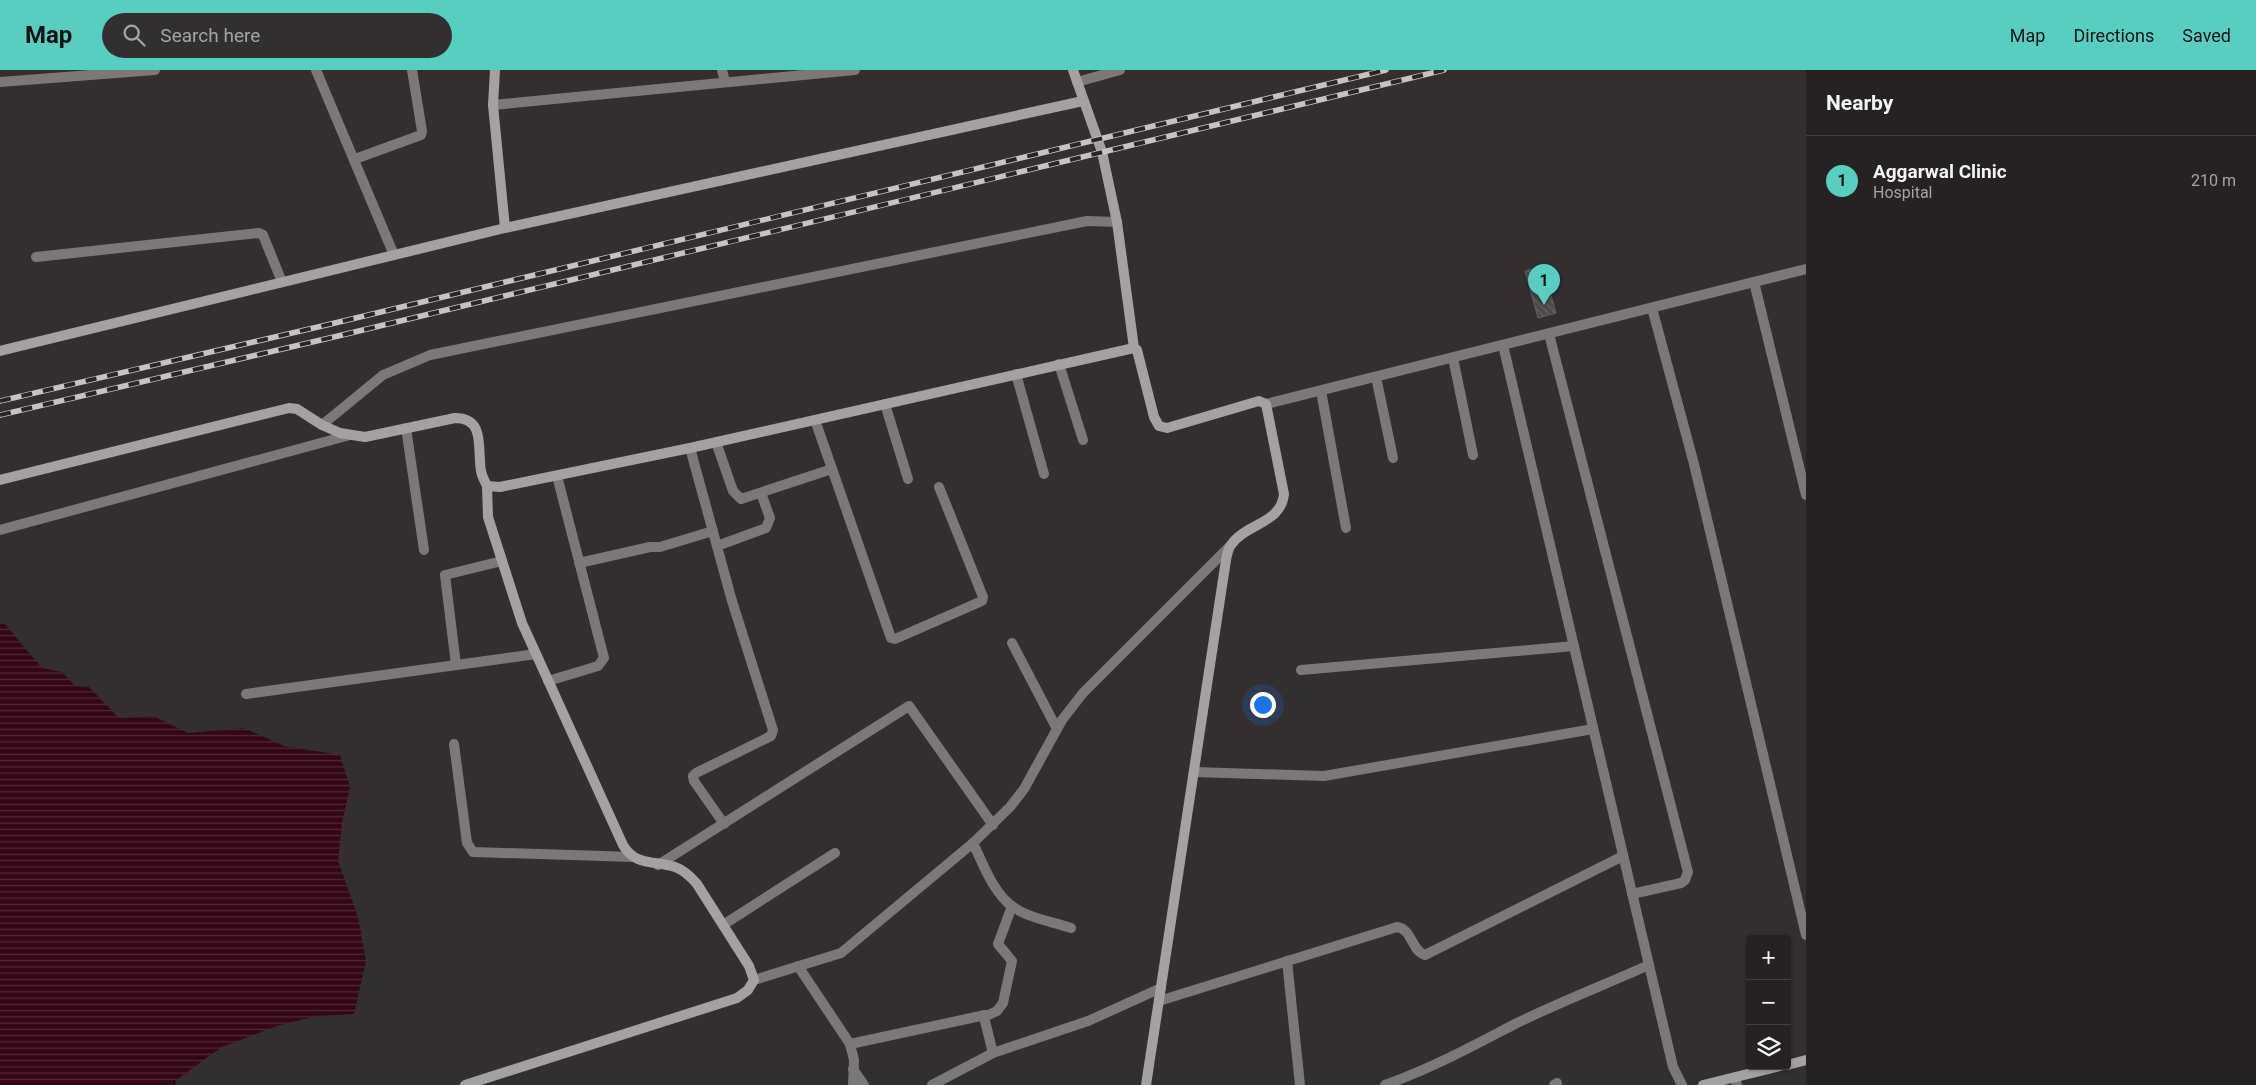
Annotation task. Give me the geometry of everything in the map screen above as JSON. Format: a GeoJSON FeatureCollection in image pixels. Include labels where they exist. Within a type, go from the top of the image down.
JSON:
{"type":"FeatureCollection","features":[{"type":"Feature","properties":{"kind":"main road"},"geometry":{"type":"LineString","coordinates":[[495,70],[493,105],[506,228]]}},
{"type":"Feature","properties":{"kind":"main road"},"geometry":{"type":"LineString","coordinates":[[1072,70],[1102,152],[1117,222],[1134,348],[1137,350],[1154,417],[1159,426],[1167,428],[1258,401],[1266,404],[1284,494],[1283,503],[1276,514],[1240,536],[1230,546],[1226,560],[1146,1085]]}},
{"type":"Feature","properties":{"kind":"main road"},"geometry":{"type":"LineString","coordinates":[[0,351],[506,228],[1083,101]]}},
{"type":"Feature","properties":{"kind":"main road"},"geometry":{"type":"LineString","coordinates":[[487,486],[500,487],[690,448],[1134,348]]}},
{"type":"Feature","properties":{"kind":"main road"},"geometry":{"type":"LineString","coordinates":[[0,480],[289,408],[297,409],[322,425],[350,435],[365,437],[455,418],[466,418],[473,422],[477,430],[481,474],[487,486],[488,517],[522,623],[623,845],[633,858],[658,865],[673,866],[690,876],[749,966],[754,980],[748,990],[737,998],[465,1085]]}},
{"type":"Feature","properties":{"kind":"main road"},"geometry":{"type":"LineString","coordinates":[[1791,1064],[1806,1060]]}},
{"type":"Feature","properties":{"kind":"main road"},"geometry":{"type":"LineString","coordinates":[[1703,1085],[1736,1081],[1768,1070]]}},
{"type":"Feature","properties":{"kind":"street"},"geometry":{"type":"LineString","coordinates":[[0,82],[155,70]]}},
{"type":"Feature","properties":{"kind":"street"},"geometry":{"type":"LineString","coordinates":[[316,70],[394,255]]}},
{"type":"Feature","properties":{"kind":"street"},"geometry":{"type":"LineString","coordinates":[[355,159],[421,135],[422,131],[412,70]]}},
{"type":"Feature","properties":{"kind":"street"},"geometry":{"type":"LineString","coordinates":[[722,70],[725,82]]}},
{"type":"Feature","properties":{"kind":"street"},"geometry":{"type":"LineString","coordinates":[[493,105],[855,70]]}},
{"type":"Feature","properties":{"kind":"street"},"geometry":{"type":"LineString","coordinates":[[1077,82],[1120,70]]}},
{"type":"Feature","properties":{"kind":"street"},"geometry":{"type":"LineString","coordinates":[[322,425],[383,375],[430,355],[1077,223],[1117,222]]}},
{"type":"Feature","properties":{"kind":"street"},"geometry":{"type":"LineString","coordinates":[[36,257],[259,233],[263,235],[282,282]]}},
{"type":"Feature","properties":{"kind":"street"},"geometry":{"type":"LineString","coordinates":[[1266,404],[1806,269]]}},
{"type":"Feature","properties":{"kind":"street"},"geometry":{"type":"LineString","coordinates":[[1754,282],[1806,495]]}},
{"type":"Feature","properties":{"kind":"street"},"geometry":{"type":"LineString","coordinates":[[1652,308],[1694,464],[1806,935]]}},
{"type":"Feature","properties":{"kind":"street"},"geometry":{"type":"LineString","coordinates":[[1549,334],[1688,872],[1685,880],[1681,883],[1632,894]]}},
{"type":"Feature","properties":{"kind":"street"},"geometry":{"type":"LineString","coordinates":[[1503,345],[1673,1067],[1682,1085]]}},
{"type":"Feature","properties":{"kind":"street"},"geometry":{"type":"LineString","coordinates":[[1453,358],[1473,455]]}},
{"type":"Feature","properties":{"kind":"street"},"geometry":{"type":"LineString","coordinates":[[1059,364],[1083,440]]}},
{"type":"Feature","properties":{"kind":"street"},"geometry":{"type":"LineString","coordinates":[[1016,374],[1044,474]]}},
{"type":"Feature","properties":{"kind":"street"},"geometry":{"type":"LineString","coordinates":[[1376,377],[1393,458]]}},
{"type":"Feature","properties":{"kind":"street"},"geometry":{"type":"LineString","coordinates":[[1321,391],[1346,528]]}},
{"type":"Feature","properties":{"kind":"street"},"geometry":{"type":"LineString","coordinates":[[885,404],[908,479]]}},
{"type":"Feature","properties":{"kind":"street"},"geometry":{"type":"LineString","coordinates":[[815,420],[892,638],[896,639],[982,601],[983,597],[938,488]]}},
{"type":"Feature","properties":{"kind":"street"},"geometry":{"type":"LineString","coordinates":[[406,428],[424,550]]}},
{"type":"Feature","properties":{"kind":"street"},"geometry":{"type":"LineString","coordinates":[[0,530],[350,435]]}},
{"type":"Feature","properties":{"kind":"street"},"geometry":{"type":"LineString","coordinates":[[716,442],[733,491],[738,498],[742,499],[832,469]]}},
{"type":"Feature","properties":{"kind":"street"},"geometry":{"type":"LineString","coordinates":[[690,448],[732,601],[773,730],[771,736],[693,776],[694,781],[724,824]]}},
{"type":"Feature","properties":{"kind":"street"},"geometry":{"type":"LineString","coordinates":[[548,681],[598,666],[604,660],[557,476]]}},
{"type":"Feature","properties":{"kind":"street"},"geometry":{"type":"LineString","coordinates":[[717,546],[766,528],[770,518],[761,493]]}},
{"type":"Feature","properties":{"kind":"street"},"geometry":{"type":"LineString","coordinates":[[579,563],[650,547],[660,547],[713,530]]}},
{"type":"Feature","properties":{"kind":"street"},"geometry":{"type":"LineString","coordinates":[[754,980],[831,958],[846,950],[993,825],[1010,808],[1024,788],[1070,708],[1094,681],[1230,546]]}},
{"type":"Feature","properties":{"kind":"street"},"geometry":{"type":"LineString","coordinates":[[456,665],[445,575],[502,561]]}},
{"type":"Feature","properties":{"kind":"street"},"geometry":{"type":"LineString","coordinates":[[1012,644],[1057,729]]}},
{"type":"Feature","properties":{"kind":"street"},"geometry":{"type":"LineString","coordinates":[[1301,670],[1574,646]]}},
{"type":"Feature","properties":{"kind":"street"},"geometry":{"type":"LineString","coordinates":[[246,694],[536,654]]}},
{"type":"Feature","properties":{"kind":"street"},"geometry":{"type":"LineString","coordinates":[[658,865],[909,706],[993,825]]}},
{"type":"Feature","properties":{"kind":"street"},"geometry":{"type":"LineString","coordinates":[[1194,772],[1324,776],[1593,729]]}},
{"type":"Feature","properties":{"kind":"street"},"geometry":{"type":"LineString","coordinates":[[454,744],[467,843],[473,852],[633,858]]}},
{"type":"Feature","properties":{"kind":"street"},"geometry":{"type":"LineString","coordinates":[[973,843],[994,884],[1006,901],[1022,911],[1072,928]]}},
{"type":"Feature","properties":{"kind":"street"},"geometry":{"type":"LineString","coordinates":[[723,925],[835,853]]}},
{"type":"Feature","properties":{"kind":"street"},"geometry":{"type":"LineString","coordinates":[[1159,1001],[1397,927],[1406,930],[1419,952],[1425,955],[1623,856]]}},
{"type":"Feature","properties":{"kind":"street"},"geometry":{"type":"LineString","coordinates":[[850,1044],[992,1014],[1000,1008],[1005,996],[1012,961],[1000,948],[999,939],[1012,906]]}},
{"type":"Feature","properties":{"kind":"street"},"geometry":{"type":"LineString","coordinates":[[1287,961],[1300,1085]]}},
{"type":"Feature","properties":{"kind":"street"},"geometry":{"type":"LineString","coordinates":[[1385,1085],[1421,1072],[1466,1051],[1513,1025],[1649,965]]}},
{"type":"Feature","properties":{"kind":"street"},"geometry":{"type":"LineString","coordinates":[[798,966],[850,1044],[854,1060],[853,1085]]}},
{"type":"Feature","properties":{"kind":"street"},"geometry":{"type":"LineString","coordinates":[[932,1085],[993,1053],[1088,1021],[1161,988]]}},
{"type":"Feature","properties":{"kind":"street"},"geometry":{"type":"LineString","coordinates":[[985,1015],[984,1020],[993,1053]]}},
{"type":"Feature","properties":{"kind":"street"},"geometry":{"type":"LineString","coordinates":[[853,1069],[864,1085]]}},
{"type":"Feature","properties":{"kind":"shaded area"},"geometry":{"type":"Polygon","coordinates":[[[0,623],[4,623],[42,668],[62,672],[75,686],[89,687],[119,718],[153,716],[188,733],[244,728],[284,746],[340,755],[350,787],[342,823],[338,861],[358,917],[366,961],[354,1014],[316,1016],[277,1026],[222,1047],[176,1080],[175,1085],[0,1085],[0,623]]]}},
{"type":"Feature","properties":{"kind":"building"},"geometry":{"type":"Polygon","coordinates":[[[1543,266],[1556,313],[1538,318],[1525,271],[1543,266]]]}},
{"type":"Feature","properties":{"kind":"railway"},"geometry":{"type":"LineString","coordinates":[[0,401],[335,323],[1386,70]]}},
{"type":"Feature","properties":{"kind":"railway"},"geometry":{"type":"LineString","coordinates":[[0,415],[338,336],[1444,70]]}},
{"type":"Feature","properties":{"kind":"place","name":"Aggarwal Clinic"},"geometry":{"type":"Point","coordinates":[1544,305]}}]}
